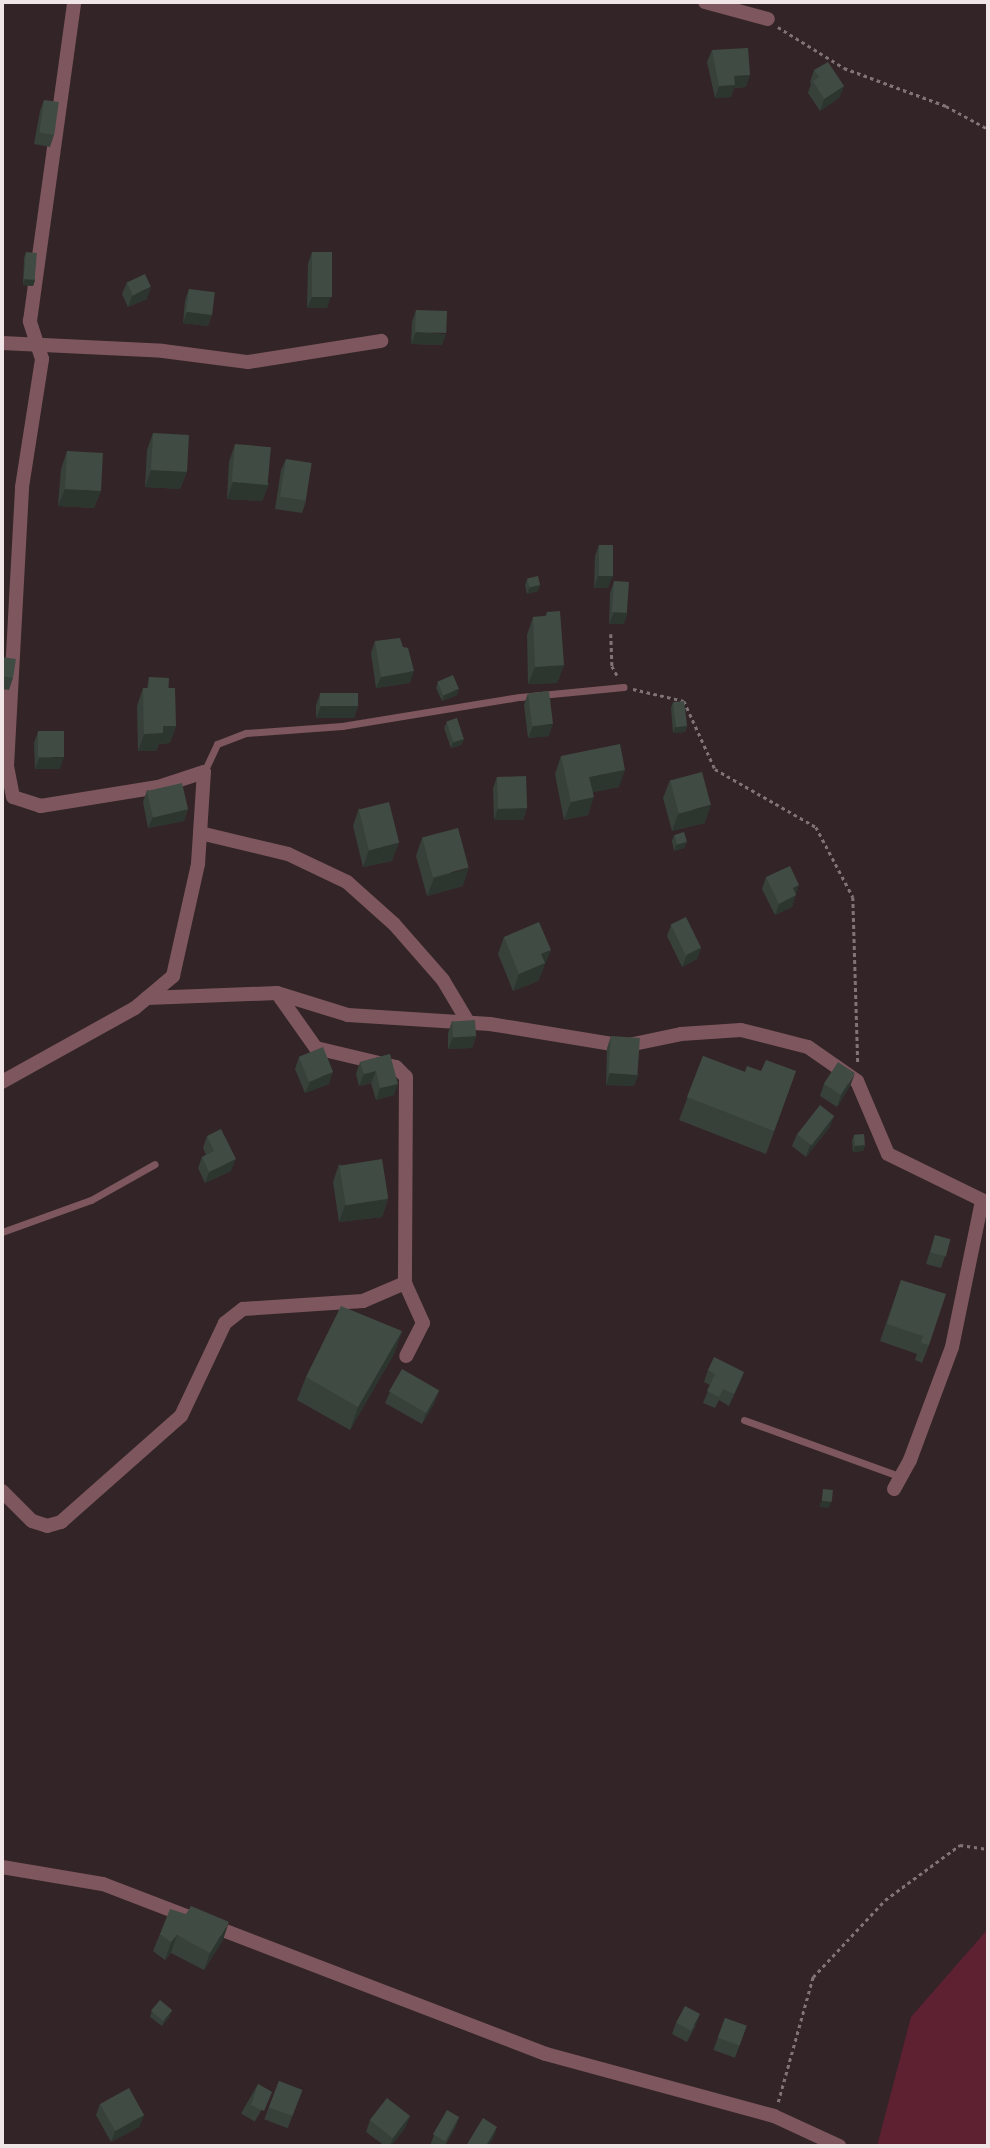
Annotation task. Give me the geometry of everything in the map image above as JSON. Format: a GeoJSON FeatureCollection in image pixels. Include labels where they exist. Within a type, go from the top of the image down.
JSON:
{"type":"FeatureCollection","features":[{"type":"Feature","properties":{"kind":"street"},"geometry":{"type":"LineString","coordinates":[[2,1082],[147,998],[173,975],[198,864],[204,772],[158,788],[41,806],[13,797],[7,766],[22,487],[42,359],[30,321],[74,2]]}},
{"type":"Feature","properties":{"kind":"street"},"geometry":{"type":"LineString","coordinates":[[705,2],[768,19]]}},
{"type":"Feature","properties":{"kind":"street"},"geometry":{"type":"LineString","coordinates":[[2,343],[38,347],[163,351],[248,362],[381,341]]}},
{"type":"Feature","properties":{"kind":"street"},"geometry":{"type":"LineString","coordinates":[[200,833],[288,855],[346,882],[394,925],[443,981],[468,1022]]}},
{"type":"Feature","properties":{"kind":"street"},"geometry":{"type":"LineString","coordinates":[[147,998],[277,993],[348,1015],[468,1022],[583,1036],[624,1046],[681,1034],[741,1030],[807,1048],[857,1081],[888,1154],[985,1202],[952,1347],[910,1460],[897,1483]]}},
{"type":"Feature","properties":{"kind":"street"},"geometry":{"type":"LineString","coordinates":[[277,993],[316,1048],[396,1067],[406,1077],[405,1283],[423,1323],[406,1356]]}},
{"type":"Feature","properties":{"kind":"street"},"geometry":{"type":"LineString","coordinates":[[2,1491],[32,1521],[47,1526],[61,1522],[181,1416],[225,1323],[243,1309],[363,1301],[405,1283]]}},
{"type":"Feature","properties":{"kind":"street"},"geometry":{"type":"LineString","coordinates":[[2,1867],[103,1884],[546,2054],[774,2116],[839,2146]]}},
{"type":"Feature","properties":{"kind":"lane"},"geometry":{"type":"LineString","coordinates":[[204,772],[217,744],[246,733],[342,726],[520,696],[624,687]]}},
{"type":"Feature","properties":{"kind":"lane"},"geometry":{"type":"LineString","coordinates":[[2,1231],[91,1200],[155,1164]]}},
{"type":"Feature","properties":{"kind":"lane"},"geometry":{"type":"LineString","coordinates":[[744,1420],[897,1483]]}},
{"type":"Feature","properties":{"kind":"path"},"geometry":{"type":"LineString","coordinates":[[768,19],[844,68],[946,106],[988,129]]}},
{"type":"Feature","properties":{"kind":"path"},"geometry":{"type":"LineString","coordinates":[[611,634],[612,666],[624,687],[684,701],[715,769],[816,827],[853,897],[859,1010],[857,1081]]}},
{"type":"Feature","properties":{"kind":"path"},"geometry":{"type":"LineString","coordinates":[[774,2116],[813,1976],[886,1900],[960,1845],[988,1849]]}},
{"type":"Feature","properties":{"kind":"shaded area"},"geometry":{"type":"Polygon","coordinates":[[[988,1929],[988,2146],[877,2146],[911,2017],[988,1929]]]}},
{"type":"Feature","properties":{"kind":"building"},"geometry":{"type":"Polygon","coordinates":[[[748,48],[750,75],[734,76],[735,85],[719,86],[712,50],[748,48]]]}},
{"type":"Feature","properties":{"kind":"building"},"geometry":{"type":"Polygon","coordinates":[[[828,62],[844,86],[824,99],[813,81],[819,77],[814,70],[828,62]]]}},
{"type":"Feature","properties":{"kind":"building"},"geometry":{"type":"Polygon","coordinates":[[[44,100],[59,102],[54,135],[39,133],[44,100]]]}},
{"type":"Feature","properties":{"kind":"building"},"geometry":{"type":"Polygon","coordinates":[[[26,252],[37,253],[35,280],[24,279],[26,252]]]}},
{"type":"Feature","properties":{"kind":"building"},"geometry":{"type":"Polygon","coordinates":[[[312,252],[332,252],[332,297],[312,297],[312,252]]]}},
{"type":"Feature","properties":{"kind":"building"},"geometry":{"type":"Polygon","coordinates":[[[145,274],[151,287],[133,295],[127,282],[145,274]]]}},
{"type":"Feature","properties":{"kind":"building"},"geometry":{"type":"Polygon","coordinates":[[[189,289],[215,292],[212,315],[186,312],[189,289]]]}},
{"type":"Feature","properties":{"kind":"building"},"geometry":{"type":"Polygon","coordinates":[[[416,310],[447,311],[446,333],[415,332],[416,310]]]}},
{"type":"Feature","properties":{"kind":"building"},"geometry":{"type":"Polygon","coordinates":[[[153,433],[189,435],[187,472],[151,470],[153,433]]]}},
{"type":"Feature","properties":{"kind":"building"},"geometry":{"type":"Polygon","coordinates":[[[235,444],[271,447],[268,485],[232,482],[235,444]]]}},
{"type":"Feature","properties":{"kind":"building"},"geometry":{"type":"Polygon","coordinates":[[[67,451],[103,453],[101,491],[65,489],[67,451]]]}},
{"type":"Feature","properties":{"kind":"building"},"geometry":{"type":"Polygon","coordinates":[[[286,459],[312,463],[306,501],[280,497],[286,459]]]}},
{"type":"Feature","properties":{"kind":"building"},"geometry":{"type":"Polygon","coordinates":[[[599,545],[613,545],[613,576],[599,576],[599,545]]]}},
{"type":"Feature","properties":{"kind":"building"},"geometry":{"type":"Polygon","coordinates":[[[538,576],[540,585],[529,587],[527,578],[538,576]]]}},
{"type":"Feature","properties":{"kind":"building"},"geometry":{"type":"Polygon","coordinates":[[[614,581],[629,582],[627,613],[612,612],[614,581]]]}},
{"type":"Feature","properties":{"kind":"building"},"geometry":{"type":"Polygon","coordinates":[[[560,611],[564,665],[535,667],[533,617],[560,611]]]}},
{"type":"Feature","properties":{"kind":"building"},"geometry":{"type":"Polygon","coordinates":[[[400,638],[403,647],[408,648],[414,671],[381,677],[375,641],[400,638]]]}},
{"type":"Feature","properties":{"kind":"building"},"geometry":{"type":"Polygon","coordinates":[[[2,657],[16,659],[13,678],[2,676],[2,657]]]}},
{"type":"Feature","properties":{"kind":"building"},"geometry":{"type":"Polygon","coordinates":[[[453,675],[459,689],[443,695],[437,682],[453,675]]]}},
{"type":"Feature","properties":{"kind":"building"},"geometry":{"type":"Polygon","coordinates":[[[149,677],[169,678],[168,689],[148,688],[149,677]]]}},
{"type":"Feature","properties":{"kind":"building"},"geometry":{"type":"Polygon","coordinates":[[[143,688],[175,688],[176,726],[163,726],[163,733],[144,734],[143,688]]]}},
{"type":"Feature","properties":{"kind":"building"},"geometry":{"type":"Polygon","coordinates":[[[549,691],[553,724],[532,726],[528,694],[549,691]]]}},
{"type":"Feature","properties":{"kind":"building"},"geometry":{"type":"Polygon","coordinates":[[[320,693],[358,693],[358,706],[320,706],[320,693]]]}},
{"type":"Feature","properties":{"kind":"building"},"geometry":{"type":"Polygon","coordinates":[[[684,701],[687,726],[676,727],[673,702],[684,701]]]}},
{"type":"Feature","properties":{"kind":"building"},"geometry":{"type":"Polygon","coordinates":[[[457,718],[464,739],[453,742],[447,721],[457,718]]]}},
{"type":"Feature","properties":{"kind":"building"},"geometry":{"type":"Polygon","coordinates":[[[38,731],[64,731],[64,757],[38,757],[38,731]]]}},
{"type":"Feature","properties":{"kind":"building"},"geometry":{"type":"Polygon","coordinates":[[[620,744],[625,770],[589,777],[594,797],[571,802],[561,756],[620,744]]]}},
{"type":"Feature","properties":{"kind":"building"},"geometry":{"type":"Polygon","coordinates":[[[702,772],[711,805],[679,813],[670,781],[702,772]]]}},
{"type":"Feature","properties":{"kind":"building"},"geometry":{"type":"Polygon","coordinates":[[[526,776],[527,808],[498,809],[497,777],[526,776]]]}},
{"type":"Feature","properties":{"kind":"building"},"geometry":{"type":"Polygon","coordinates":[[[182,783],[188,809],[153,817],[147,791],[182,783]]]}},
{"type":"Feature","properties":{"kind":"building"},"geometry":{"type":"Polygon","coordinates":[[[389,802],[399,843],[369,850],[359,809],[389,802]]]}},
{"type":"Feature","properties":{"kind":"building"},"geometry":{"type":"Polygon","coordinates":[[[458,828],[469,868],[433,877],[422,838],[458,828]]]}},
{"type":"Feature","properties":{"kind":"building"},"geometry":{"type":"Polygon","coordinates":[[[684,832],[687,842],[677,844],[674,835],[684,832]]]}},
{"type":"Feature","properties":{"kind":"building"},"geometry":{"type":"Polygon","coordinates":[[[790,866],[799,885],[793,888],[796,895],[779,904],[766,877],[790,866]]]}},
{"type":"Feature","properties":{"kind":"building"},"geometry":{"type":"Polygon","coordinates":[[[686,917],[701,948],[686,955],[671,924],[686,917]]]}},
{"type":"Feature","properties":{"kind":"building"},"geometry":{"type":"Polygon","coordinates":[[[539,922],[551,950],[541,954],[545,963],[519,974],[504,937],[539,922]]]}},
{"type":"Feature","properties":{"kind":"building"},"geometry":{"type":"Polygon","coordinates":[[[475,1020],[476,1036],[453,1038],[452,1022],[475,1020]]]}},
{"type":"Feature","properties":{"kind":"building"},"geometry":{"type":"Polygon","coordinates":[[[611,1036],[640,1038],[637,1075],[608,1073],[611,1036]]]}},
{"type":"Feature","properties":{"kind":"building"},"geometry":{"type":"Polygon","coordinates":[[[323,1047],[333,1072],[309,1082],[299,1057],[323,1047]]]}},
{"type":"Feature","properties":{"kind":"building"},"geometry":{"type":"Polygon","coordinates":[[[390,1054],[398,1084],[380,1088],[376,1071],[364,1074],[360,1062],[390,1054]]]}},
{"type":"Feature","properties":{"kind":"building"},"geometry":{"type":"Polygon","coordinates":[[[703,1056],[745,1072],[747,1066],[761,1071],[766,1060],[796,1071],[774,1131],[687,1097],[703,1056]]]}},
{"type":"Feature","properties":{"kind":"building"},"geometry":{"type":"Polygon","coordinates":[[[838,1062],[855,1073],[841,1095],[824,1084],[838,1062]]]}},
{"type":"Feature","properties":{"kind":"building"},"geometry":{"type":"Polygon","coordinates":[[[820,1105],[834,1116],[811,1145],[797,1134],[820,1105]]]}},
{"type":"Feature","properties":{"kind":"building"},"geometry":{"type":"Polygon","coordinates":[[[221,1129],[236,1159],[209,1172],[202,1157],[214,1151],[207,1136],[221,1129]]]}},
{"type":"Feature","properties":{"kind":"building"},"geometry":{"type":"Polygon","coordinates":[[[864,1134],[865,1145],[855,1146],[854,1135],[864,1134]]]}},
{"type":"Feature","properties":{"kind":"building"},"geometry":{"type":"Polygon","coordinates":[[[382,1159],[388,1199],[346,1205],[340,1166],[382,1159]]]}},
{"type":"Feature","properties":{"kind":"building"},"geometry":{"type":"Polygon","coordinates":[[[935,1235],[950,1239],[946,1257],[930,1252],[935,1235]]]}},
{"type":"Feature","properties":{"kind":"building"},"geometry":{"type":"Polygon","coordinates":[[[901,1280],[946,1294],[929,1345],[921,1343],[923,1336],[887,1324],[901,1280]]]}},
{"type":"Feature","properties":{"kind":"building"},"geometry":{"type":"Polygon","coordinates":[[[341,1306],[402,1331],[358,1407],[306,1377],[341,1306]]]}},
{"type":"Feature","properties":{"kind":"building"},"geometry":{"type":"Polygon","coordinates":[[[714,1357],[744,1372],[734,1394],[723,1389],[719,1397],[707,1391],[715,1374],[708,1370],[714,1357]]]}},
{"type":"Feature","properties":{"kind":"building"},"geometry":{"type":"Polygon","coordinates":[[[402,1369],[439,1390],[426,1413],[389,1392],[402,1369]]]}},
{"type":"Feature","properties":{"kind":"building"},"geometry":{"type":"Polygon","coordinates":[[[823,1489],[833,1490],[832,1502],[822,1501],[823,1489]]]}},
{"type":"Feature","properties":{"kind":"building"},"geometry":{"type":"Polygon","coordinates":[[[191,1906],[229,1922],[210,1953],[177,1935],[171,1942],[160,1934],[170,1909],[186,1914],[191,1906]]]}},
{"type":"Feature","properties":{"kind":"building"},"geometry":{"type":"Polygon","coordinates":[[[160,2000],[172,2010],[163,2021],[151,2011],[160,2000]]]}},
{"type":"Feature","properties":{"kind":"building"},"geometry":{"type":"Polygon","coordinates":[[[685,2006],[700,2014],[691,2031],[676,2023],[685,2006]]]}},
{"type":"Feature","properties":{"kind":"building"},"geometry":{"type":"Polygon","coordinates":[[[725,2018],[747,2026],[739,2046],[718,2038],[725,2018]]]}},
{"type":"Feature","properties":{"kind":"building"},"geometry":{"type":"Polygon","coordinates":[[[279,2081],[302,2090],[292,2116],[269,2107],[279,2081]]]}},
{"type":"Feature","properties":{"kind":"building"},"geometry":{"type":"Polygon","coordinates":[[[258,2084],[272,2092],[264,2111],[251,2105],[258,2084]]]}},
{"type":"Feature","properties":{"kind":"building"},"geometry":{"type":"Polygon","coordinates":[[[129,2088],[144,2115],[115,2131],[100,2104],[129,2088]]]}},
{"type":"Feature","properties":{"kind":"building"},"geometry":{"type":"Polygon","coordinates":[[[387,2098],[410,2116],[393,2138],[370,2120],[387,2098]]]}},
{"type":"Feature","properties":{"kind":"building"},"geometry":{"type":"Polygon","coordinates":[[[447,2110],[459,2117],[445,2141],[433,2134],[447,2110]]]}},
{"type":"Feature","properties":{"kind":"building"},"geometry":{"type":"Polygon","coordinates":[[[483,2118],[497,2127],[486,2146],[466,2146],[483,2118]]]}}]}
